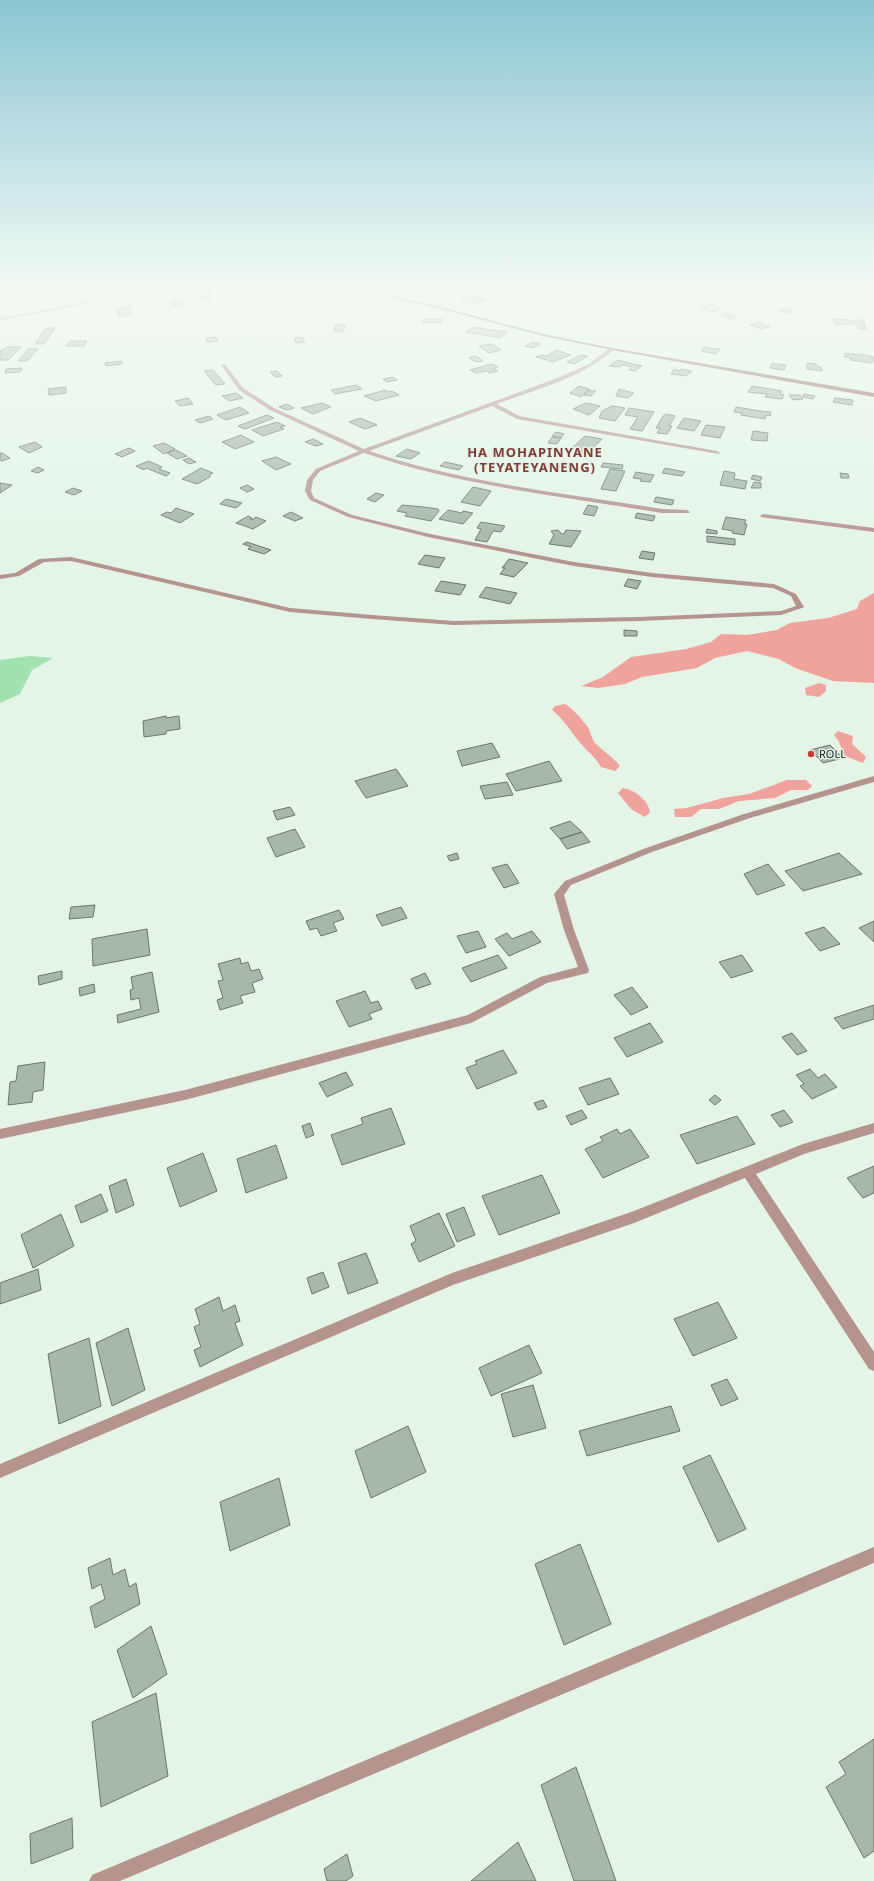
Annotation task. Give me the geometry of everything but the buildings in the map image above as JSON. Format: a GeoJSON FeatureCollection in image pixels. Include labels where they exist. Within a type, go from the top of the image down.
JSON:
{"type":"FeatureCollection","features":[{"type":"Feature","properties":{"kind":"main road"},"geometry":{"type":"LineString","coordinates":[[765,376],[874,395]]}},
{"type":"Feature","properties":{"kind":"street"},"geometry":{"type":"LineString","coordinates":[[231,376],[241,389],[272,409],[364,451],[399,463],[444,475],[662,511],[687,512]]}},
{"type":"Feature","properties":{"kind":"street"},"geometry":{"type":"LineString","coordinates":[[0,576],[9,577],[20,575],[38,562],[49,559],[71,559],[290,610],[454,623],[584,619],[647,619],[781,613],[800,607],[794,595],[774,586],[659,575],[574,564],[430,536],[350,516],[312,499],[308,491],[310,480],[318,470],[364,451],[567,376]]}},
{"type":"Feature","properties":{"kind":"street"},"geometry":{"type":"LineString","coordinates":[[492,404],[517,416],[717,453]]}},
{"type":"Feature","properties":{"kind":"street"},"geometry":{"type":"LineString","coordinates":[[763,516],[874,530]]}},
{"type":"Feature","properties":{"kind":"street"},"geometry":{"type":"LineString","coordinates":[[0,1134],[185,1095],[471,1019],[544,980],[584,970],[569,930],[559,894],[568,883],[649,850],[747,816],[874,778]]}},
{"type":"Feature","properties":{"kind":"street"},"geometry":{"type":"LineString","coordinates":[[0,1471],[452,1279],[634,1217],[803,1148],[874,1128]]}},
{"type":"Feature","properties":{"kind":"street"},"geometry":{"type":"LineString","coordinates":[[748,1171],[874,1364]]}},
{"type":"Feature","properties":{"kind":"street"},"geometry":{"type":"LineString","coordinates":[[98,1881],[874,1554]]}},
{"type":"Feature","properties":{"kind":"shaded area"},"geometry":{"type":"Polygon","coordinates":[[[874,593],[874,683],[833,681],[795,668],[779,659],[747,651],[715,658],[697,668],[642,677],[625,684],[598,688],[581,686],[603,677],[631,657],[686,649],[711,642],[721,634],[747,635],[777,630],[790,623],[828,618],[857,609],[860,601],[874,593]]]}},
{"type":"Feature","properties":{"kind":"shaded area"},"geometry":{"type":"Polygon","coordinates":[[[30,656],[53,658],[32,670],[20,694],[0,703],[0,660],[30,656]]]}},
{"type":"Feature","properties":{"kind":"shaded area"},"geometry":{"type":"Polygon","coordinates":[[[819,683],[826,685],[826,691],[819,697],[806,695],[805,688],[819,683]]]}},
{"type":"Feature","properties":{"kind":"shaded area"},"geometry":{"type":"Polygon","coordinates":[[[565,704],[585,723],[595,743],[620,766],[615,771],[601,767],[596,759],[580,743],[563,721],[552,710],[555,706],[565,704]]]}},
{"type":"Feature","properties":{"kind":"shaded area"},"geometry":{"type":"Polygon","coordinates":[[[838,731],[853,736],[852,744],[866,757],[863,763],[845,756],[838,740],[834,735],[838,731]]]}},
{"type":"Feature","properties":{"kind":"shaded area"},"geometry":{"type":"Polygon","coordinates":[[[787,780],[806,780],[812,786],[808,790],[791,790],[775,798],[739,801],[719,809],[701,809],[691,817],[675,817],[674,809],[687,808],[723,798],[749,794],[787,780]]]}},
{"type":"Feature","properties":{"kind":"shaded area"},"geometry":{"type":"Polygon","coordinates":[[[623,788],[636,793],[647,803],[650,812],[645,817],[631,809],[618,793],[623,788]]]}},
{"type":"Feature","properties":{"kind":"place","name":"ROLL"},"geometry":{"type":"Point","coordinates":[811,754]}},
{"type":"Feature","properties":{"kind":"district","name":"HA MOHAPINYANE (TEYATEYANENG)"},"geometry":{"type":"Point","coordinates":[535,460]}}]}
